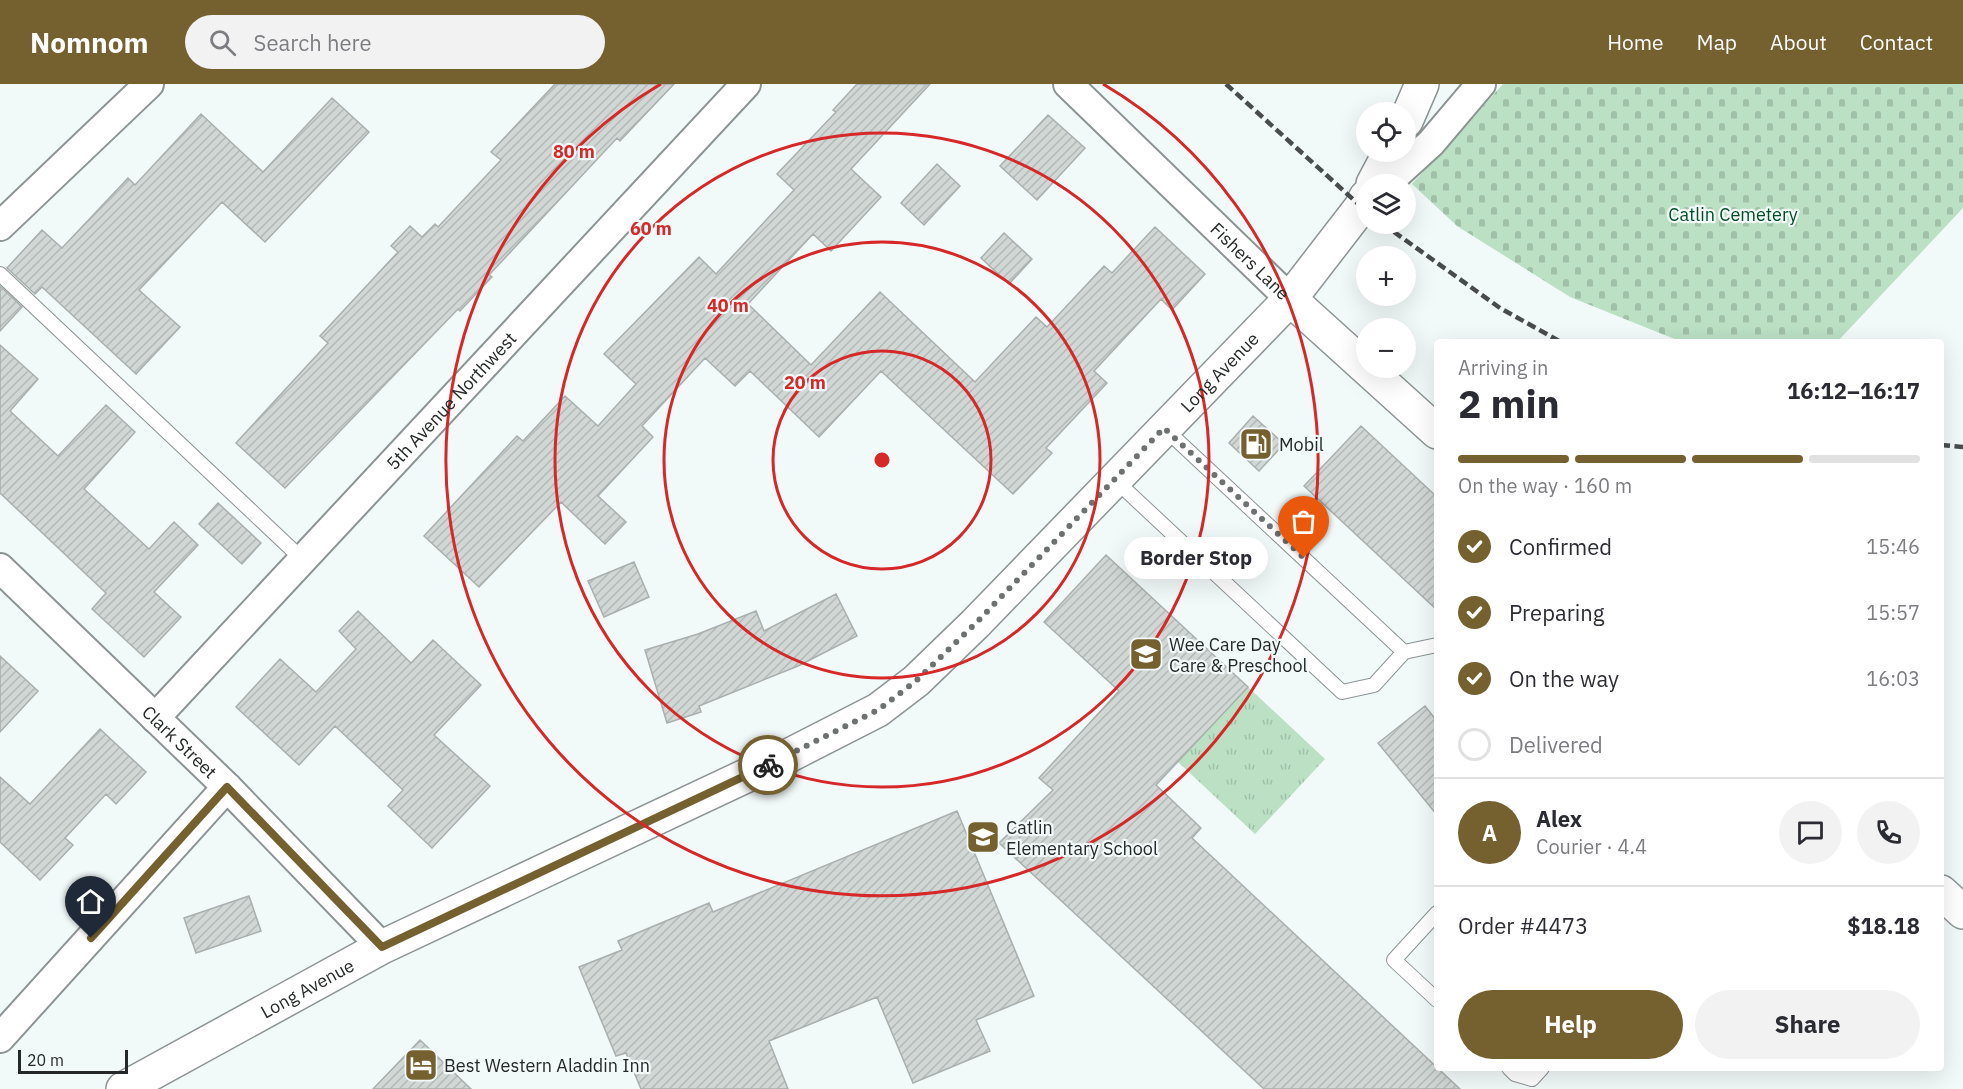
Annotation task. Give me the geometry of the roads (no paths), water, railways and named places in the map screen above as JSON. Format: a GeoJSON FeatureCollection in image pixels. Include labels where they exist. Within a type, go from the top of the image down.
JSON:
{"type":"FeatureCollection","features":[{"type":"Feature","properties":{"kind":"street"},"geometry":{"type":"LineString","coordinates":[[0,226],[149,84]]}},
{"type":"Feature","properties":{"kind":"street","name":"5th Avenue Northwest"},"geometry":{"type":"LineString","coordinates":[[155,718],[746,84]]}},
{"type":"Feature","properties":{"kind":"street","name":"Fishers Lane"},"geometry":{"type":"LineString","coordinates":[[1068,84],[1290,298],[1434,429]]}},
{"type":"Feature","properties":{"kind":"street"},"geometry":{"type":"LineString","coordinates":[[1414,102],[1422,84]]}},
{"type":"Feature","properties":{"kind":"street"},"geometry":{"type":"LineString","coordinates":[[1397,174],[1431,143],[1481,84]]}},
{"type":"Feature","properties":{"kind":"street","name":"Long Avenue"},"geometry":{"type":"LineString","coordinates":[[123,1089],[382,947],[788,756],[878,710],[933,665],[1290,298],[1356,212]]}},
{"type":"Feature","properties":{"kind":"street","name":"Clark Street"},"geometry":{"type":"LineString","coordinates":[[0,568],[227,787],[382,947]]}},
{"type":"Feature","properties":{"kind":"street"},"geometry":{"type":"LineString","coordinates":[[0,1038],[227,787]]}},
{"type":"Feature","properties":{"kind":"street"},"geometry":{"type":"LineString","coordinates":[[1944,895],[1963,912]]}},
{"type":"Feature","properties":{"kind":"lane"},"geometry":{"type":"LineString","coordinates":[[0,274],[302,559]]}},
{"type":"Feature","properties":{"kind":"lane"},"geometry":{"type":"LineString","coordinates":[[1164,428],[1404,652]]}},
{"type":"Feature","properties":{"kind":"lane"},"geometry":{"type":"LineString","coordinates":[[1114,479],[1342,692],[1374,685],[1404,652],[1434,646]]}},
{"type":"Feature","properties":{"kind":"lane"},"geometry":{"type":"LineString","coordinates":[[1434,917],[1394,960],[1434,997]]}},
{"type":"Feature","properties":{"kind":"lane"},"geometry":{"type":"LineString","coordinates":[[1512,1071],[1532,1079],[1539,1071]]}},
{"type":"Feature","properties":{"kind":"railway"},"geometry":{"type":"LineString","coordinates":[[1226,84],[1356,202]]}},
{"type":"Feature","properties":{"kind":"railway"},"geometry":{"type":"LineString","coordinates":[[1397,234],[1500,308],[1556,339]]}},
{"type":"Feature","properties":{"kind":"railway"},"geometry":{"type":"LineString","coordinates":[[1944,445],[1963,447]]}},
{"type":"Feature","properties":{"kind":"place","name":"Mobil"},"geometry":{"type":"Point","coordinates":[1256,444]}},
{"type":"Feature","properties":{"kind":"place","name":"Border Stop"},"geometry":{"type":"Point","coordinates":[1304,558]}},
{"type":"Feature","properties":{"kind":"place","name":"Wee Care Day Care & Preschool"},"geometry":{"type":"Point","coordinates":[1146,654]}},
{"type":"Feature","properties":{"kind":"place","name":"Catlin Elementary School"},"geometry":{"type":"Point","coordinates":[983,837]}},
{"type":"Feature","properties":{"kind":"place","name":"Best Western Aladdin Inn"},"geometry":{"type":"Point","coordinates":[421,1065]}},
{"type":"Feature","properties":{"kind":"park label","name":"Catlin Cemetery"},"geometry":{"type":"Point","coordinates":[1733,214]}}]}
